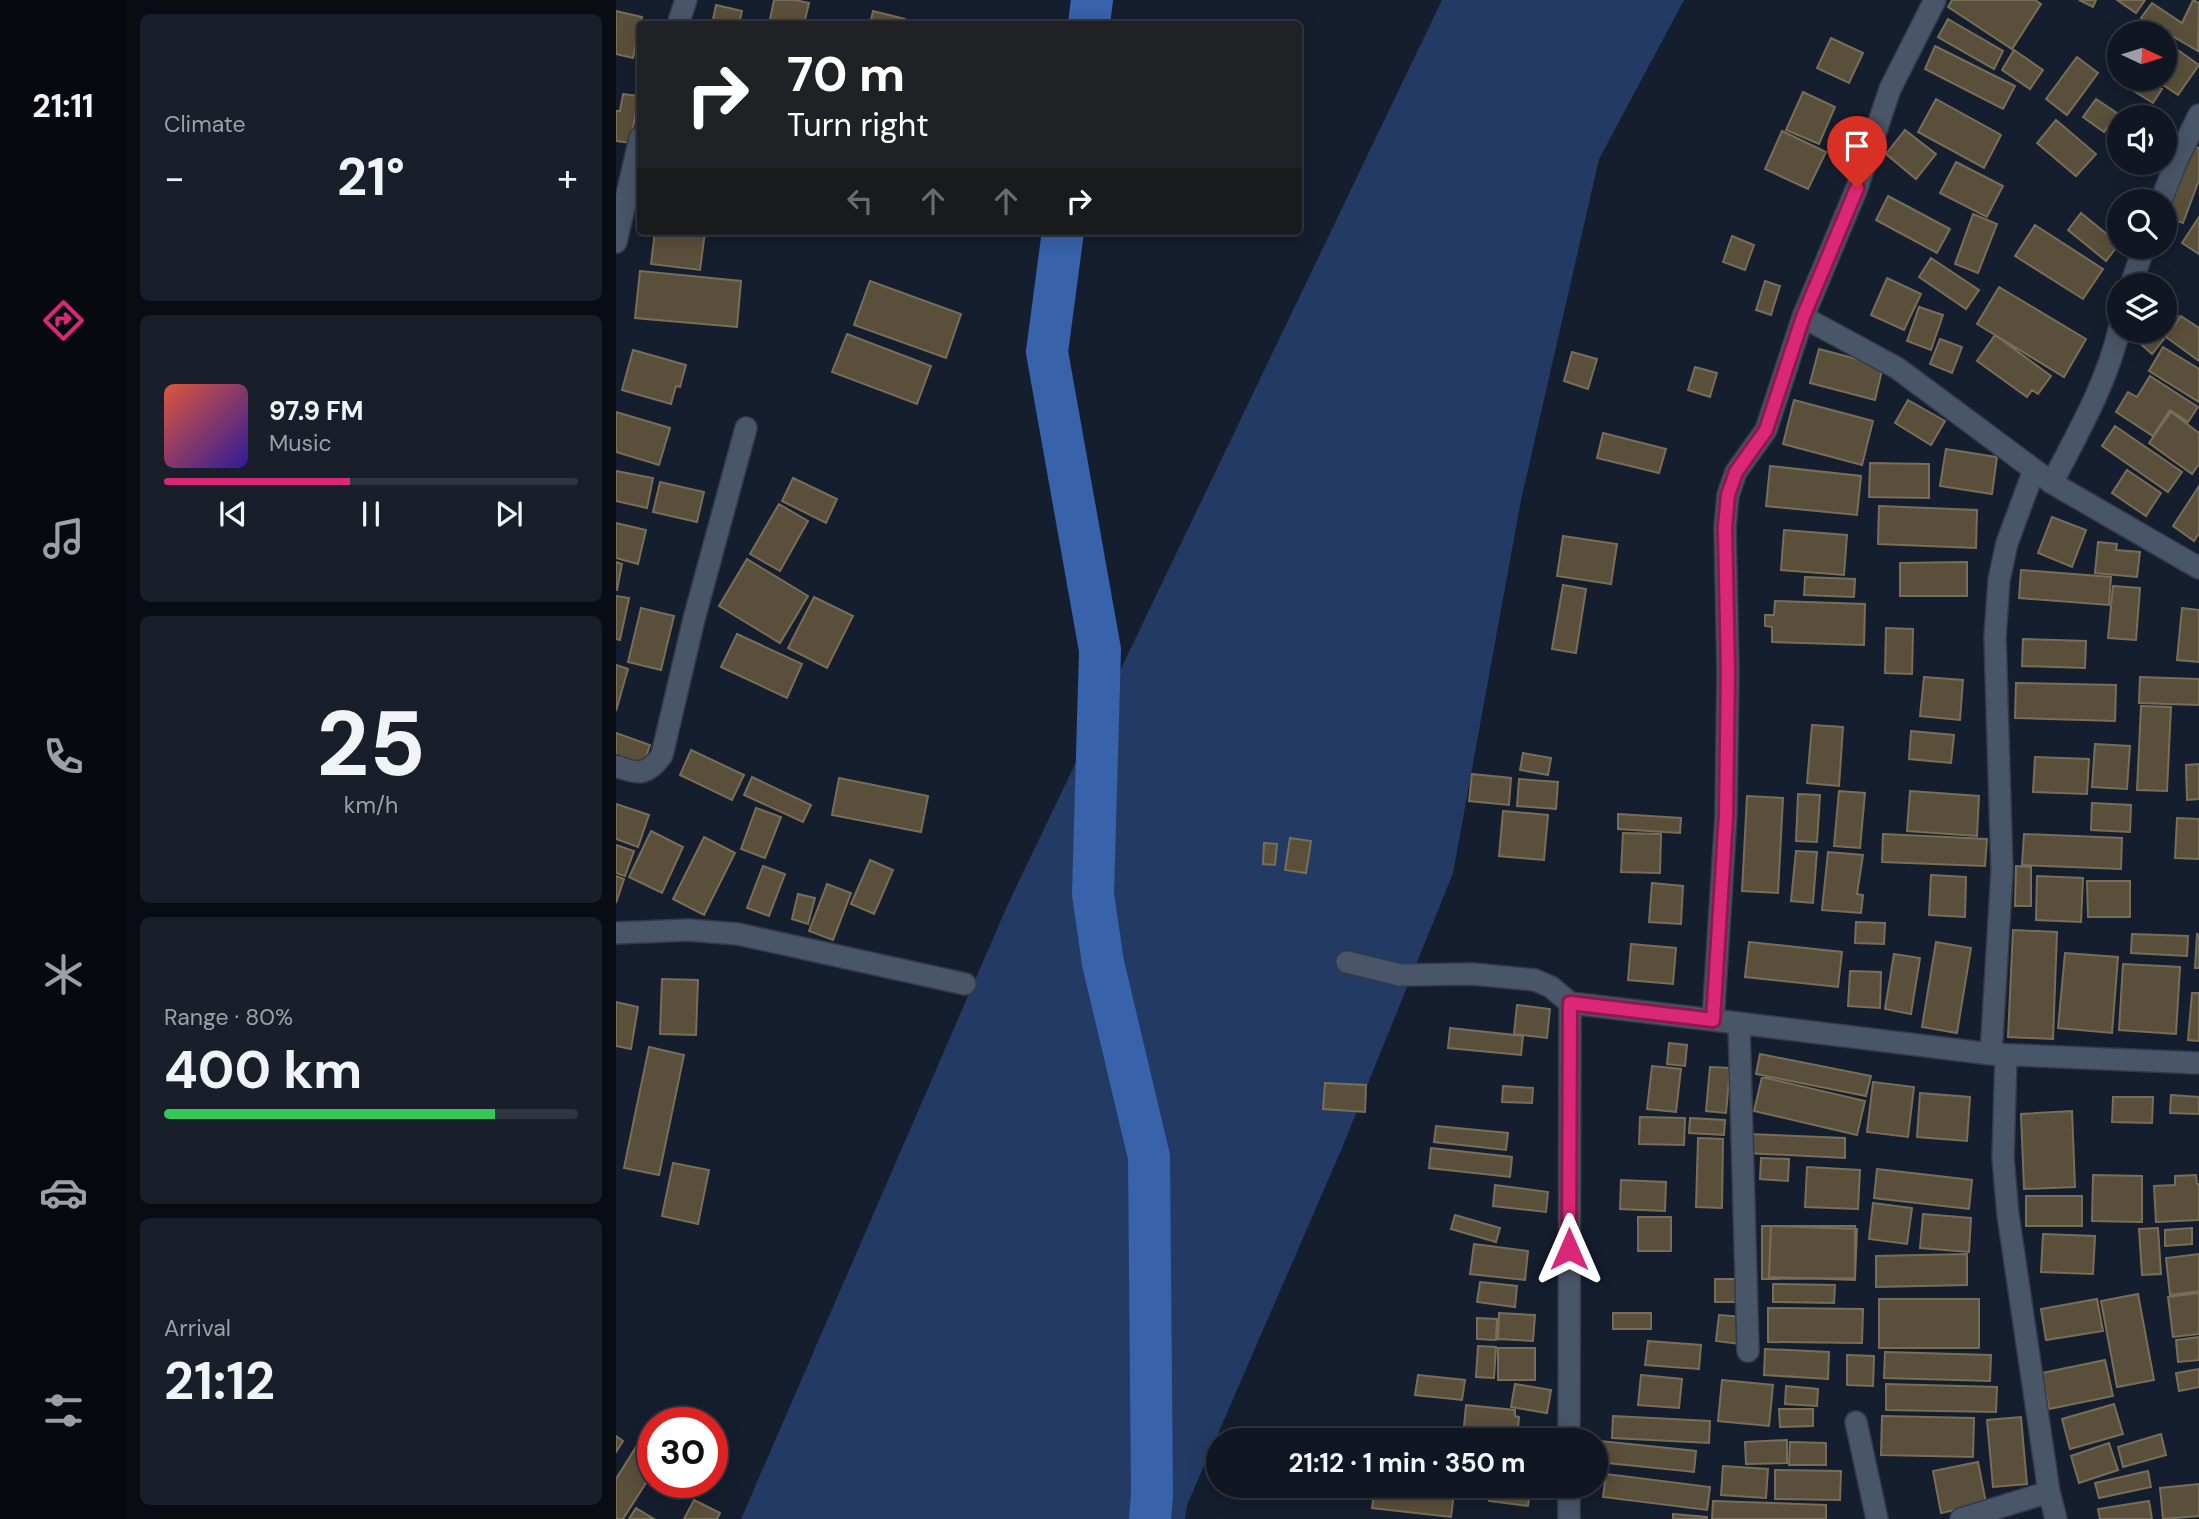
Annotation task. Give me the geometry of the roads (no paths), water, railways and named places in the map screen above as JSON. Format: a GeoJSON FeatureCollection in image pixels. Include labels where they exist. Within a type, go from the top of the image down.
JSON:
{"type":"FeatureCollection","features":[{"type":"Feature","properties":{"kind":"street"},"geometry":{"type":"LineString","coordinates":[[679,21],[686,0]]}},
{"type":"Feature","properties":{"kind":"street"},"geometry":{"type":"LineString","coordinates":[[1713,1020],[1726,816],[1728,671],[1725,527],[1728,495],[1736,472],[1766,430],[1803,317],[1857,188],[1890,89],[1935,0]]}},
{"type":"Feature","properties":{"kind":"street"},"geometry":{"type":"LineString","coordinates":[[2165,189],[2176,160],[2199,116]]}},
{"type":"Feature","properties":{"kind":"street"},"geometry":{"type":"LineString","coordinates":[[616,243],[637,151]]}},
{"type":"Feature","properties":{"kind":"street"},"geometry":{"type":"LineString","coordinates":[[1803,317],[1897,368],[2052,483],[2199,568]]}},
{"type":"Feature","properties":{"kind":"street"},"geometry":{"type":"LineString","coordinates":[[2052,483],[2093,404],[2116,343]]}},
{"type":"Feature","properties":{"kind":"street"},"geometry":{"type":"LineString","coordinates":[[616,766],[634,773],[653,768],[662,755],[694,619],[746,428]]}},
{"type":"Feature","properties":{"kind":"street"},"geometry":{"type":"LineString","coordinates":[[2034,470],[2007,543],[1999,580],[1995,637],[2002,871],[1999,1054],[2008,1215],[2049,1492],[2056,1519]]}},
{"type":"Feature","properties":{"kind":"street"},"geometry":{"type":"LineString","coordinates":[[616,933],[688,930],[738,934],[965,984]]}},
{"type":"Feature","properties":{"kind":"street"},"geometry":{"type":"LineString","coordinates":[[1347,962],[1400,975],[1473,974],[1535,980],[1551,987],[1570,1003],[1740,1025],[1999,1054],[2199,1063]]}},
{"type":"Feature","properties":{"kind":"street"},"geometry":{"type":"LineString","coordinates":[[1569,1428],[1570,1003]]}},
{"type":"Feature","properties":{"kind":"street"},"geometry":{"type":"LineString","coordinates":[[1740,1025],[1748,1351]]}},
{"type":"Feature","properties":{"kind":"street"},"geometry":{"type":"LineString","coordinates":[[1856,1422],[1877,1519]]}},
{"type":"Feature","properties":{"kind":"street"},"geometry":{"type":"LineString","coordinates":[[1961,1519],[2049,1492]]}},
{"type":"Feature","properties":{"kind":"street"},"geometry":{"type":"LineString","coordinates":[[1569,1498],[1569,1519]]}},
{"type":"Feature","properties":{"kind":"waterway"},"geometry":{"type":"LineString","coordinates":[[1089,21],[1092,0]]}},
{"type":"Feature","properties":{"kind":"waterway"},"geometry":{"type":"LineString","coordinates":[[1062,235],[1047,352],[1100,650],[1093,894],[1103,963],[1149,1157],[1150,1519]]}}]}
